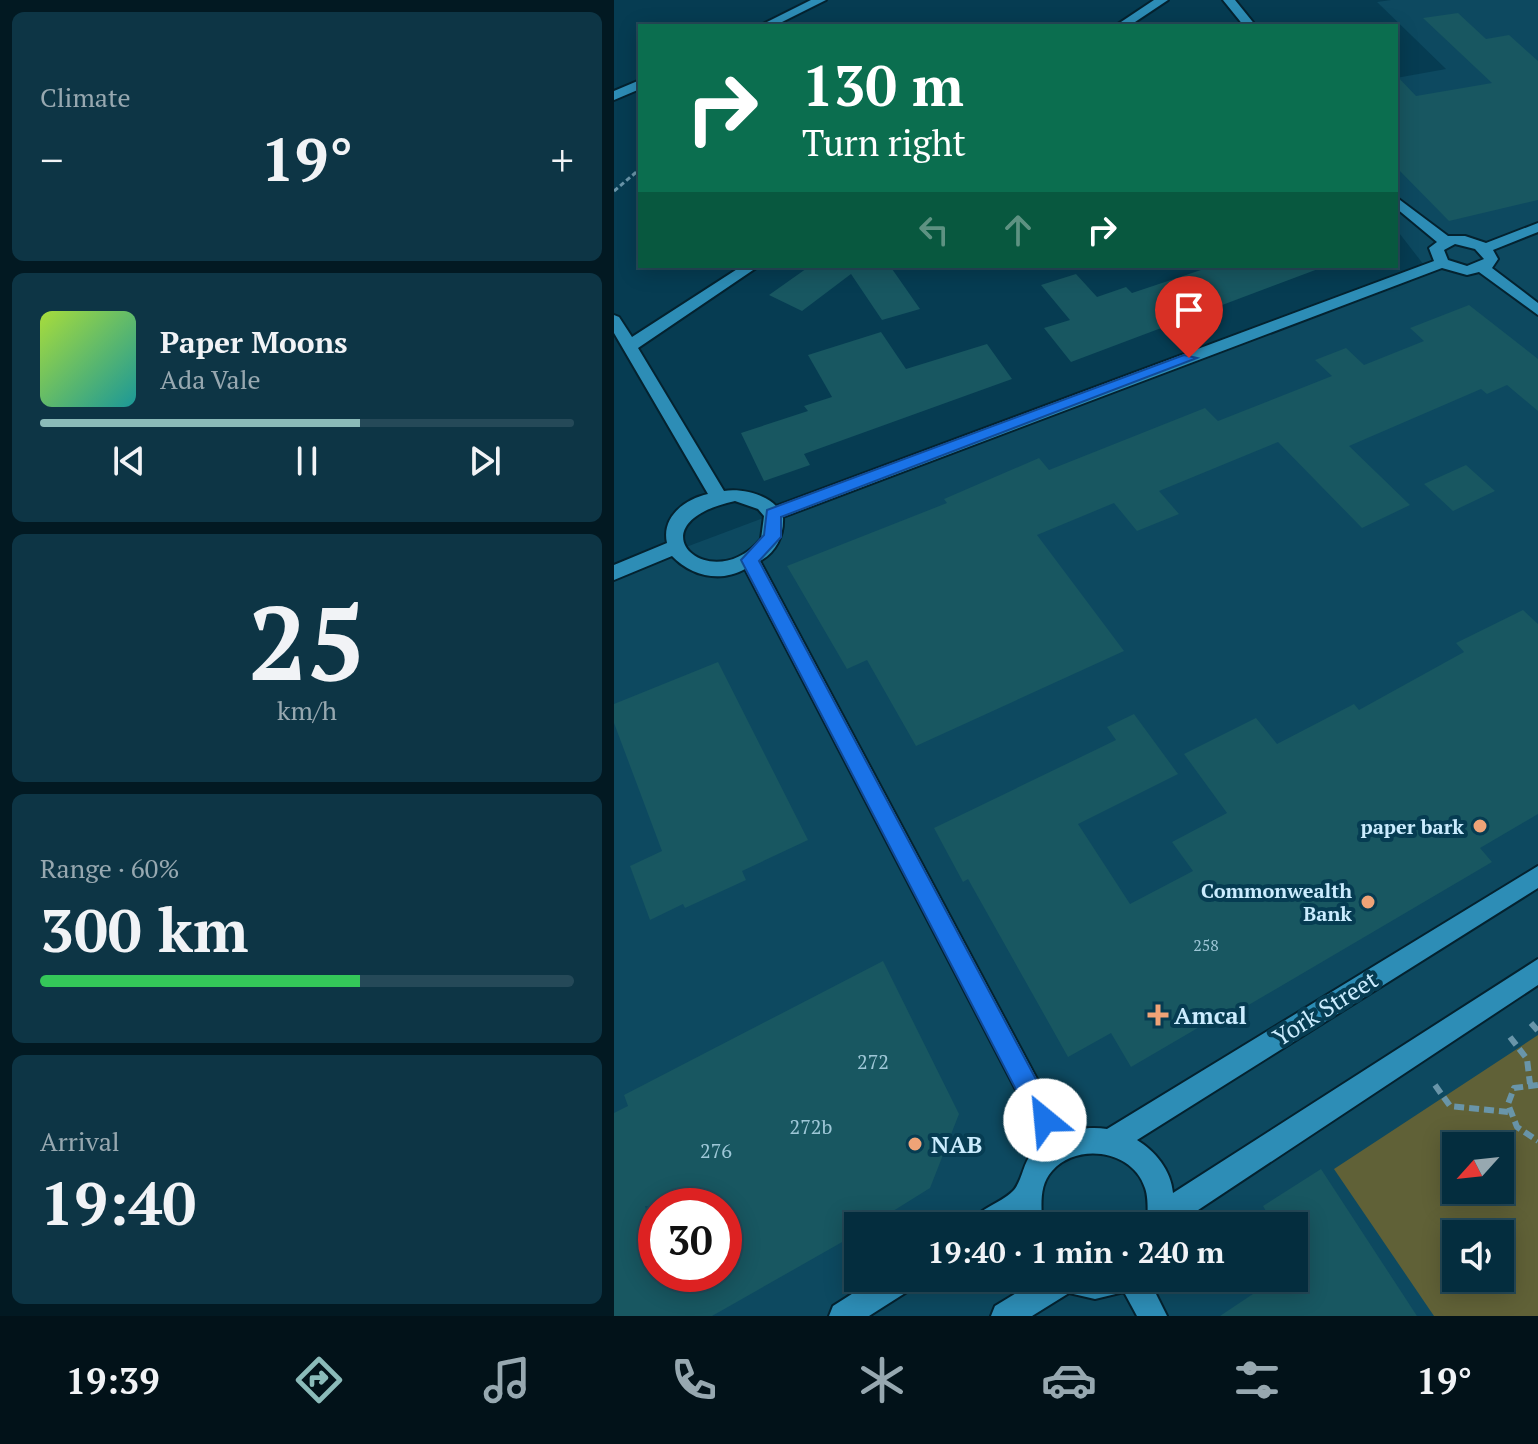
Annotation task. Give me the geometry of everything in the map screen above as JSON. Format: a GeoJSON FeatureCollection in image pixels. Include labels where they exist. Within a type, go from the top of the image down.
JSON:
{"type":"FeatureCollection","features":[{"type":"Feature","properties":{"kind":"street"},"geometry":{"type":"LineString","coordinates":[[768,24],[786,11],[820,0]]}},
{"type":"Feature","properties":{"kind":"street"},"geometry":{"type":"LineString","coordinates":[[1124,24],[1162,0]]}},
{"type":"Feature","properties":{"kind":"street"},"geometry":{"type":"LineString","coordinates":[[1229,0],[1248,24]]}},
{"type":"Feature","properties":{"kind":"street"},"geometry":{"type":"LineString","coordinates":[[614,96],[638,85]]}},
{"type":"Feature","properties":{"kind":"street"},"geometry":{"type":"LineString","coordinates":[[1398,203],[1445,241],[1470,241],[1485,248],[1491,259],[1483,268],[1467,271],[1442,263],[1435,253],[1445,241]]}},
{"type":"Feature","properties":{"kind":"street"},"geometry":{"type":"LineString","coordinates":[[1485,248],[1538,227]]}},
{"type":"Feature","properties":{"kind":"street"},"geometry":{"type":"LineString","coordinates":[[773,514],[1442,263]]}},
{"type":"Feature","properties":{"kind":"street"},"geometry":{"type":"LineString","coordinates":[[630,346],[749,268]]}},
{"type":"Feature","properties":{"kind":"street"},"geometry":{"type":"LineString","coordinates":[[1483,268],[1538,310]]}},
{"type":"Feature","properties":{"kind":"street"},"geometry":{"type":"LineString","coordinates":[[614,320],[718,496]]}},
{"type":"Feature","properties":{"kind":"street"},"geometry":{"type":"LineString","coordinates":[[718,496],[751,497],[764,504],[773,514],[772,537],[750,560],[711,569],[681,559],[673,548],[672,535],[677,522],[694,506],[718,496]]}},
{"type":"Feature","properties":{"kind":"street"},"geometry":{"type":"LineString","coordinates":[[614,573],[673,548]]}},
{"type":"Feature","properties":{"kind":"street"},"geometry":{"type":"LineString","coordinates":[[750,560],[1060,1148],[1035,1175],[1027,1198],[1028,1212]]}},
{"type":"Feature","properties":{"kind":"street","name":"York Street"},"geometry":{"type":"LineString","coordinates":[[1060,1148],[1090,1137],[1113,1140],[1538,876]]}},
{"type":"Feature","properties":{"kind":"street"},"geometry":{"type":"LineString","coordinates":[[1174,1212],[1538,971]]}},
{"type":"Feature","properties":{"kind":"street"},"geometry":{"type":"LineString","coordinates":[[1113,1140],[1133,1150],[1149,1167],[1160,1190],[1161,1212]]}},
{"type":"Feature","properties":{"kind":"street"},"geometry":{"type":"LineString","coordinates":[[1006,1212],[1027,1198]]}},
{"type":"Feature","properties":{"kind":"street"},"geometry":{"type":"LineString","coordinates":[[843,1316],[881,1292]]}},
{"type":"Feature","properties":{"kind":"street"},"geometry":{"type":"LineString","coordinates":[[1005,1316],[1044,1292]]}},
{"type":"Feature","properties":{"kind":"street"},"geometry":{"type":"LineString","coordinates":[[1140,1292],[1153,1316]]}},
{"type":"Feature","properties":{"kind":"path"},"geometry":{"type":"LineString","coordinates":[[614,191],[638,171]]}},
{"type":"Feature","properties":{"kind":"path"},"geometry":{"type":"LineString","coordinates":[[1531,1023],[1538,1031]]}},
{"type":"Feature","properties":{"kind":"path"},"geometry":{"type":"LineString","coordinates":[[1510,1037],[1527,1059],[1534,1085],[1514,1088],[1509,1094],[1508,1112],[1519,1131],[1538,1141]]}},
{"type":"Feature","properties":{"kind":"path"},"geometry":{"type":"LineString","coordinates":[[1435,1085],[1450,1106],[1508,1112]]}},
{"type":"Feature","properties":{"kind":"shaded area"},"geometry":{"type":"Polygon","coordinates":[[[1538,0],[1538,1316],[614,1316],[614,574],[1427,269],[1398,232],[1398,78],[1446,69],[1377,2],[1538,0]]]}},
{"type":"Feature","properties":{"kind":"green space"},"geometry":{"type":"Polygon","coordinates":[[[1538,1035],[1538,1316],[1434,1316],[1334,1169],[1538,1035]]]}},
{"type":"Feature","properties":{"kind":"building"},"geometry":{"type":"Polygon","coordinates":[[[1458,13],[1486,39],[1509,35],[1538,61],[1538,200],[1449,221],[1398,169],[1398,77],[1416,96],[1492,83],[1423,18],[1458,13]]]}},
{"type":"Feature","properties":{"kind":"building"},"geometry":{"type":"Polygon","coordinates":[[[807,268],[891,268],[920,309],[882,320],[851,274],[802,311],[769,295],[807,268]]]}},
{"type":"Feature","properties":{"kind":"building"},"geometry":{"type":"Polygon","coordinates":[[[1207,268],[1318,268],[1071,362],[1044,328],[1070,320],[1041,285],[1076,274],[1097,297],[1126,287],[1132,293],[1207,268]]]}},
{"type":"Feature","properties":{"kind":"building"},"geometry":{"type":"Polygon","coordinates":[[[1469,305],[1538,359],[1538,411],[1507,385],[1487,394],[1481,389],[1349,446],[1410,505],[1362,528],[1278,442],[1159,491],[1179,514],[1137,531],[1114,503],[1037,535],[1124,651],[916,746],[867,660],[847,669],[787,566],[947,503],[944,499],[1039,458],[1049,470],[1205,408],[1218,421],[1332,376],[1315,360],[1346,348],[1364,365],[1424,341],[1410,328],[1469,305]]]}},
{"type":"Feature","properties":{"kind":"building"},"geometry":{"type":"Polygon","coordinates":[[[881,332],[906,369],[987,344],[1012,379],[804,454],[810,465],[764,481],[741,433],[808,411],[804,406],[832,397],[808,355],[881,332]]]}},
{"type":"Feature","properties":{"kind":"building"},"geometry":{"type":"Polygon","coordinates":[[[1466,465],[1495,491],[1453,511],[1424,484],[1466,465]]]}},
{"type":"Feature","properties":{"kind":"building"},"geometry":{"type":"Polygon","coordinates":[[[1523,610],[1538,624],[1538,814],[1480,848],[1492,862],[1223,1020],[1220,1015],[1131,1067],[1111,1033],[1068,1057],[968,879],[963,882],[934,828],[1116,740],[1107,727],[1134,714],[1178,774],[1078,824],[1130,904],[1193,871],[1172,842],[1227,813],[1184,754],[1256,718],[1277,744],[1354,704],[1359,710],[1464,652],[1456,643],[1523,610]]]}},
{"type":"Feature","properties":{"kind":"building"},"geometry":{"type":"Polygon","coordinates":[[[718,662],[808,840],[742,871],[746,880],[650,920],[630,866],[662,851],[614,723],[614,704],[718,662]]]}},
{"type":"Feature","properties":{"kind":"building"},"geometry":{"type":"Polygon","coordinates":[[[883,961],[959,1114],[930,1188],[891,1212],[844,1212],[844,1241],[712,1316],[614,1316],[614,1113],[628,1106],[624,1095],[883,961]]]}},
{"type":"Feature","properties":{"kind":"building"},"geometry":{"type":"Polygon","coordinates":[[[1321,1169],[1417,1316],[1220,1316],[1256,1292],[1308,1292],[1308,1212],[1267,1212],[1263,1206],[1321,1169]]]}},
{"type":"Feature","properties":{"kind":"place","name":"paper bark"},"geometry":{"type":"Point","coordinates":[1480,826]}},
{"type":"Feature","properties":{"kind":"place","name":"Commonwealth Bank"},"geometry":{"type":"Point","coordinates":[1368,902]}},
{"type":"Feature","properties":{"kind":"place","name":"Amcal"},"geometry":{"type":"Point","coordinates":[1158,1015]}},
{"type":"Feature","properties":{"kind":"place","name":"NAB"},"geometry":{"type":"Point","coordinates":[915,1144]}},
{"type":"Feature","properties":{"kind":"route"},"geometry":{"type":"LineString","coordinates":[[1045,1120],[750,560],[764,549],[772,537],[775,524],[773,514],[1189,358]]}}]}
